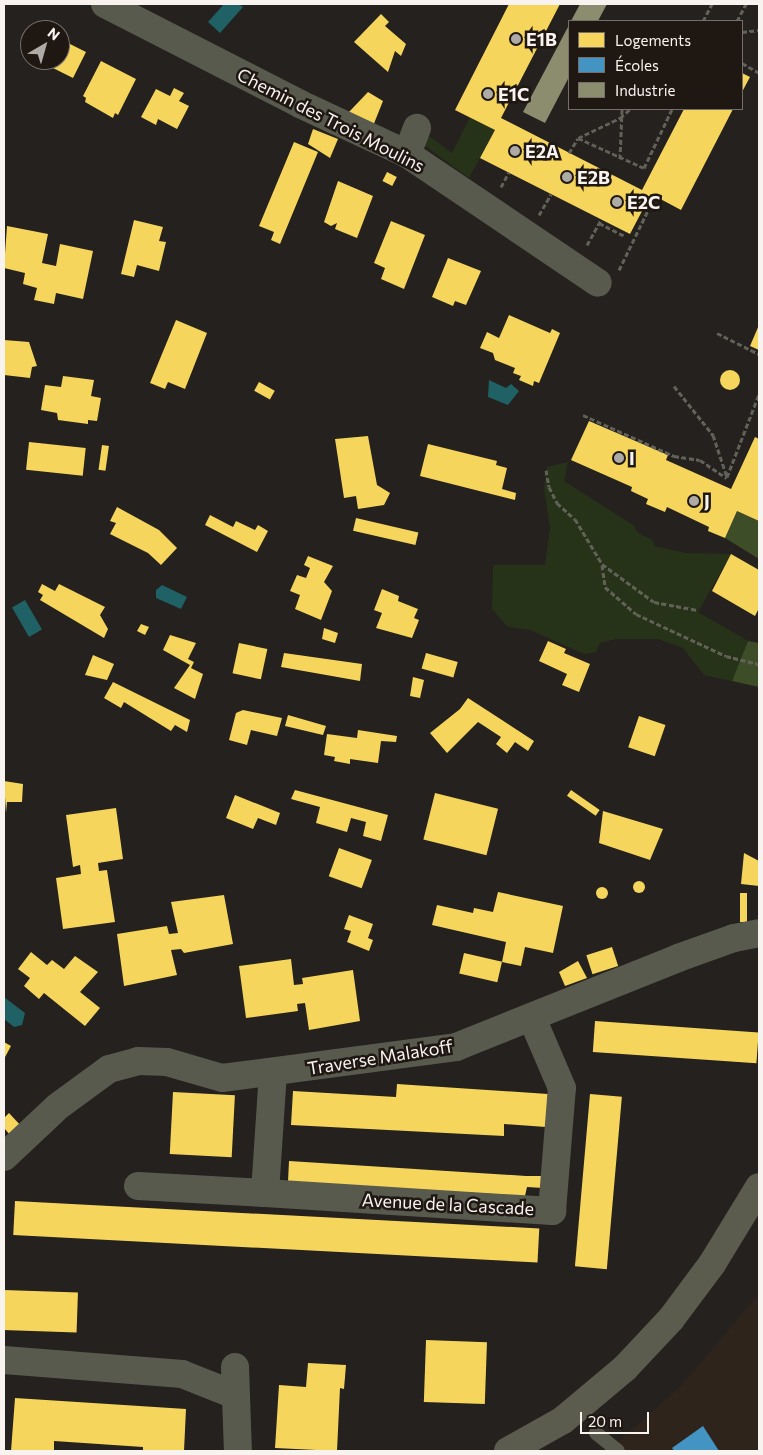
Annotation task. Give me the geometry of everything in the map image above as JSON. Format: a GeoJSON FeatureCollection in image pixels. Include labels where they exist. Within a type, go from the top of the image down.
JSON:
{"type":"FeatureCollection","features":[{"type":"Feature","properties":{"kind":"main road"},"geometry":{"type":"LineString","coordinates":[[508,1451],[563,1420],[585,1403],[624,1368],[671,1319],[712,1264],[759,1187]]}},
{"type":"Feature","properties":{"kind":"street","name":"Chemin des Trois Moulins"},"geometry":{"type":"LineString","coordinates":[[105,4],[407,154],[608,278]]}},
{"type":"Feature","properties":{"kind":"street"},"geometry":{"type":"LineString","coordinates":[[407,154],[416,128]]}},
{"type":"Feature","properties":{"kind":"street","name":"Traverse Malakoff"},"geometry":{"type":"LineString","coordinates":[[4,1157],[56,1108],[109,1069],[138,1061],[167,1062],[222,1078],[456,1047],[678,958],[734,938],[759,933]]}},
{"type":"Feature","properties":{"kind":"street","name":"Avenue de la Cascade"},"geometry":{"type":"LineString","coordinates":[[138,1186],[552,1211],[562,1088],[532,1018]]}},
{"type":"Feature","properties":{"kind":"street"},"geometry":{"type":"LineString","coordinates":[[265,1193],[273,1072]]}},
{"type":"Feature","properties":{"kind":"street"},"geometry":{"type":"LineString","coordinates":[[4,1360],[182,1374],[236,1395]]}},
{"type":"Feature","properties":{"kind":"street"},"geometry":{"type":"LineString","coordinates":[[235,1367],[238,1451]]}},
{"type":"Feature","properties":{"kind":"lane"},"geometry":{"type":"LineString","coordinates":[[596,1433],[618,1451]]}},
{"type":"Feature","properties":{"kind":"path"},"geometry":{"type":"LineString","coordinates":[[704,20],[712,4]]}},
{"type":"Feature","properties":{"kind":"path"},"geometry":{"type":"LineString","coordinates":[[738,20],[746,4]]}},
{"type":"Feature","properties":{"kind":"path"},"geometry":{"type":"LineString","coordinates":[[743,32],[759,30]]}},
{"type":"Feature","properties":{"kind":"path"},"geometry":{"type":"LineString","coordinates":[[743,64],[759,73]]}},
{"type":"Feature","properties":{"kind":"path"},"geometry":{"type":"LineString","coordinates":[[620,159],[622,110]]}},
{"type":"Feature","properties":{"kind":"path"},"geometry":{"type":"LineString","coordinates":[[569,153],[578,138],[620,118],[629,110]]}},
{"type":"Feature","properties":{"kind":"path"},"geometry":{"type":"LineString","coordinates":[[578,138],[620,159],[644,168],[672,110]]}},
{"type":"Feature","properties":{"kind":"path"},"geometry":{"type":"LineString","coordinates":[[500,189],[508,172]]}},
{"type":"Feature","properties":{"kind":"path"},"geometry":{"type":"LineString","coordinates":[[535,222],[550,194]]}},
{"type":"Feature","properties":{"kind":"path"},"geometry":{"type":"LineString","coordinates":[[608,278],[655,196]]}},
{"type":"Feature","properties":{"kind":"path"},"geometry":{"type":"LineString","coordinates":[[582,252],[600,221],[625,236]]}},
{"type":"Feature","properties":{"kind":"path"},"geometry":{"type":"LineString","coordinates":[[717,333],[759,354]]}},
{"type":"Feature","properties":{"kind":"path"},"geometry":{"type":"LineString","coordinates":[[674,386],[713,435],[727,478]]}},
{"type":"Feature","properties":{"kind":"path"},"geometry":{"type":"LineString","coordinates":[[727,478],[759,394]]}},
{"type":"Feature","properties":{"kind":"path"},"geometry":{"type":"LineString","coordinates":[[582,415],[674,456],[700,460],[727,478]]}},
{"type":"Feature","properties":{"kind":"path"},"geometry":{"type":"LineString","coordinates":[[546,470],[549,488],[557,503],[575,519],[602,564],[654,602],[697,610]]}},
{"type":"Feature","properties":{"kind":"path"},"geometry":{"type":"LineString","coordinates":[[602,564],[605,587],[636,614],[726,656],[759,664]]}},
{"type":"Feature","properties":{"kind":"shaded area"},"geometry":{"type":"Polygon","coordinates":[[[759,1294],[759,1451],[608,1451],[679,1388],[759,1294]]]}},
{"type":"Feature","properties":{"kind":"green space"},"geometry":{"type":"Polygon","coordinates":[[[470,117],[495,130],[469,178],[424,145],[425,133],[452,153],[470,117]]]}},
{"type":"Feature","properties":{"kind":"green space"},"geometry":{"type":"Polygon","coordinates":[[[568,462],[564,481],[633,525],[638,533],[653,540],[654,546],[686,553],[731,554],[698,612],[748,641],[732,681],[704,675],[683,648],[658,639],[616,639],[600,643],[596,652],[584,654],[530,630],[508,627],[492,609],[493,565],[545,565],[550,528],[544,488],[547,467],[568,462]]]}},
{"type":"Feature","properties":{"kind":"green space"},"geometry":{"type":"Polygon","coordinates":[[[737,511],[759,521],[759,559],[725,538],[737,511]]]}},
{"type":"Feature","properties":{"kind":"green space"},"geometry":{"type":"Polygon","coordinates":[[[748,641],[759,643],[759,687],[732,681],[748,641]]]}},
{"type":"Feature","properties":{"kind":"water"},"geometry":{"type":"Polygon","coordinates":[[[224,4],[239,4],[243,7],[220,33],[208,22],[224,4]]]}},
{"type":"Feature","properties":{"kind":"water"},"geometry":{"type":"Polygon","coordinates":[[[489,380],[506,388],[511,384],[519,391],[508,405],[488,397],[489,380]]]}},
{"type":"Feature","properties":{"kind":"water"},"geometry":{"type":"Polygon","coordinates":[[[162,585],[187,597],[181,609],[156,598],[156,590],[162,585]]]}},
{"type":"Feature","properties":{"kind":"water"},"geometry":{"type":"Polygon","coordinates":[[[25,600],[42,629],[29,637],[12,608],[25,600]]]}},
{"type":"Feature","properties":{"kind":"water"},"geometry":{"type":"Polygon","coordinates":[[[4,997],[25,1013],[22,1025],[14,1027],[4,1019],[4,997]]]}},
{"type":"Feature","properties":{"kind":"building: Logements"},"geometry":{"type":"Polygon","coordinates":[[[509,4],[560,4],[501,118],[642,190],[683,110],[732,110],[681,210],[651,194],[630,234],[480,158],[495,130],[455,110],[509,4]]]}},
{"type":"Feature","properties":{"kind":"building: Logements"},"geometry":{"type":"Polygon","coordinates":[[[381,14],[389,22],[385,26],[406,44],[401,56],[395,51],[388,72],[354,42],[381,14]]]}},
{"type":"Feature","properties":{"kind":"building: Logements"},"geometry":{"type":"Polygon","coordinates":[[[70,44],[86,52],[73,78],[57,70],[70,70],[70,44]]]}},
{"type":"Feature","properties":{"kind":"building: Logements"},"geometry":{"type":"Polygon","coordinates":[[[101,61],[136,79],[118,115],[115,113],[113,118],[85,102],[86,98],[83,96],[101,61]]]}},
{"type":"Feature","properties":{"kind":"building: Logements"},"geometry":{"type":"Polygon","coordinates":[[[743,74],[750,77],[743,90],[743,74]]]}},
{"type":"Feature","properties":{"kind":"building: Logements"},"geometry":{"type":"Polygon","coordinates":[[[174,88],[184,93],[179,101],[189,106],[177,129],[158,119],[156,125],[141,117],[156,89],[170,96],[174,88]]]}},
{"type":"Feature","properties":{"kind":"building: Logements"},"geometry":{"type":"Polygon","coordinates":[[[368,92],[383,101],[373,126],[349,112],[368,92]]]}},
{"type":"Feature","properties":{"kind":"building: Logements"},"geometry":{"type":"Polygon","coordinates":[[[313,129],[338,139],[330,158],[308,144],[313,129]]]}},
{"type":"Feature","properties":{"kind":"building: Logements"},"geometry":{"type":"Polygon","coordinates":[[[294,142],[318,152],[280,244],[271,240],[274,232],[259,226],[294,142]]]}},
{"type":"Feature","properties":{"kind":"building: Logements"},"geometry":{"type":"Polygon","coordinates":[[[387,172],[397,177],[392,186],[382,181],[387,172]]]}},
{"type":"Feature","properties":{"kind":"building: Logements"},"geometry":{"type":"Polygon","coordinates":[[[338,181],[373,196],[357,238],[335,229],[337,223],[331,226],[324,222],[338,181]]]}},
{"type":"Feature","properties":{"kind":"building: Logements"},"geometry":{"type":"Polygon","coordinates":[[[134,220],[163,227],[159,241],[166,242],[159,271],[137,265],[134,277],[121,274],[134,220]]]}},
{"type":"Feature","properties":{"kind":"building: Logements"},"geometry":{"type":"Polygon","coordinates":[[[391,221],[425,235],[404,289],[381,279],[385,268],[374,263],[391,221]]]}},
{"type":"Feature","properties":{"kind":"building: Logements"},"geometry":{"type":"Polygon","coordinates":[[[7,226],[48,234],[42,263],[56,266],[60,244],[93,251],[83,299],[56,293],[54,304],[34,300],[37,288],[23,284],[25,273],[4,268],[7,226]]]}},
{"type":"Feature","properties":{"kind":"building: Logements"},"geometry":{"type":"Polygon","coordinates":[[[448,258],[481,271],[466,305],[455,301],[453,306],[432,297],[448,258]]]}},
{"type":"Feature","properties":{"kind":"building: Logements"},"geometry":{"type":"Polygon","coordinates":[[[509,315],[550,333],[552,329],[560,333],[539,383],[534,381],[533,386],[519,380],[521,376],[513,373],[515,368],[495,360],[493,353],[480,348],[487,332],[499,338],[509,315]]]}},
{"type":"Feature","properties":{"kind":"building: Logements"},"geometry":{"type":"Polygon","coordinates":[[[176,320],[207,333],[185,389],[168,382],[165,389],[150,383],[176,320]]]}},
{"type":"Feature","properties":{"kind":"building: Logements"},"geometry":{"type":"Polygon","coordinates":[[[759,325],[759,350],[750,346],[759,325]]]}},
{"type":"Feature","properties":{"kind":"building: Logements"},"geometry":{"type":"Polygon","coordinates":[[[4,340],[29,342],[37,366],[32,367],[30,378],[4,375],[4,340]]]}},
{"type":"Feature","properties":{"kind":"building: Logements"},"geometry":{"type":"Polygon","coordinates":[[[726,370],[734,370],[740,376],[740,384],[734,390],[726,390],[720,384],[720,376],[726,370]]]}},
{"type":"Feature","properties":{"kind":"building: Logements"},"geometry":{"type":"Polygon","coordinates":[[[63,376],[94,380],[91,396],[101,398],[97,421],[88,420],[88,424],[58,420],[57,413],[41,410],[45,385],[61,387],[63,376]]]}},
{"type":"Feature","properties":{"kind":"building: Logements"},"geometry":{"type":"Polygon","coordinates":[[[259,382],[275,391],[270,399],[254,391],[259,382]]]}},
{"type":"Feature","properties":{"kind":"building: Logements"},"geometry":{"type":"Polygon","coordinates":[[[589,421],[668,455],[666,460],[731,489],[755,437],[759,439],[759,521],[737,511],[725,538],[708,531],[709,527],[667,507],[665,512],[646,504],[648,499],[631,491],[632,487],[571,460],[589,421]]]}},
{"type":"Feature","properties":{"kind":"building: Logements"},"geometry":{"type":"Polygon","coordinates":[[[368,436],[377,485],[390,493],[384,505],[358,509],[356,496],[344,498],[335,439],[368,436]]]}},
{"type":"Feature","properties":{"kind":"building: Logements"},"geometry":{"type":"Polygon","coordinates":[[[29,442],[86,448],[83,476],[26,470],[29,442]]]}},
{"type":"Feature","properties":{"kind":"building: Logements"},"geometry":{"type":"Polygon","coordinates":[[[428,444],[497,461],[496,465],[507,468],[502,489],[516,493],[515,500],[420,476],[428,444]]]}},
{"type":"Feature","properties":{"kind":"building: Logements"},"geometry":{"type":"Polygon","coordinates":[[[102,445],[109,446],[105,471],[99,470],[102,445]]]}},
{"type":"Feature","properties":{"kind":"building: Logements"},"geometry":{"type":"Polygon","coordinates":[[[117,507],[159,530],[177,548],[161,565],[148,553],[110,534],[116,523],[110,521],[117,507]]]}},
{"type":"Feature","properties":{"kind":"building: Logements"},"geometry":{"type":"Polygon","coordinates":[[[210,515],[233,527],[236,521],[255,530],[258,525],[268,531],[257,552],[205,525],[210,515]]]}},
{"type":"Feature","properties":{"kind":"building: Logements"},"geometry":{"type":"Polygon","coordinates":[[[356,518],[418,532],[415,545],[353,531],[356,518]]]}},
{"type":"Feature","properties":{"kind":"building: Logements"},"geometry":{"type":"Polygon","coordinates":[[[731,554],[759,570],[759,608],[755,616],[712,591],[731,554]]]}},
{"type":"Feature","properties":{"kind":"building: Logements"},"geometry":{"type":"Polygon","coordinates":[[[308,556],[333,566],[324,582],[332,591],[321,620],[295,609],[300,595],[290,591],[297,575],[306,578],[310,568],[304,565],[308,556]]]}},
{"type":"Feature","properties":{"kind":"building: Logements"},"geometry":{"type":"Polygon","coordinates":[[[42,584],[55,591],[59,584],[105,607],[100,615],[108,629],[104,638],[40,600],[43,595],[38,592],[42,584]]]}},
{"type":"Feature","properties":{"kind":"building: Logements"},"geometry":{"type":"Polygon","coordinates":[[[382,589],[399,596],[398,601],[418,609],[414,618],[419,620],[412,638],[376,628],[382,613],[374,610],[382,589]]]}},
{"type":"Feature","properties":{"kind":"building: Logements"},"geometry":{"type":"Polygon","coordinates":[[[141,624],[149,627],[145,635],[137,631],[141,624]]]}},
{"type":"Feature","properties":{"kind":"building: Logements"},"geometry":{"type":"Polygon","coordinates":[[[324,628],[338,633],[335,643],[322,639],[324,628]]]}},
{"type":"Feature","properties":{"kind":"building: Logements"},"geometry":{"type":"Polygon","coordinates":[[[170,635],[196,643],[188,659],[194,662],[191,668],[203,674],[195,699],[174,688],[190,665],[163,650],[170,635]]]}},
{"type":"Feature","properties":{"kind":"building: Logements"},"geometry":{"type":"Polygon","coordinates":[[[548,641],[566,649],[564,653],[590,664],[579,692],[562,685],[567,674],[539,661],[548,641]]]}},
{"type":"Feature","properties":{"kind":"building: Logements"},"geometry":{"type":"Polygon","coordinates":[[[239,643],[267,649],[261,679],[233,673],[239,643]]]}},
{"type":"Feature","properties":{"kind":"building: Logements"},"geometry":{"type":"Polygon","coordinates":[[[284,653],[362,664],[360,681],[281,667],[284,653]]]}},
{"type":"Feature","properties":{"kind":"building: Logements"},"geometry":{"type":"Polygon","coordinates":[[[426,653],[458,662],[453,677],[422,668],[426,653]]]}},
{"type":"Feature","properties":{"kind":"building: Logements"},"geometry":{"type":"Polygon","coordinates":[[[93,655],[114,664],[107,680],[85,675],[93,655]]]}},
{"type":"Feature","properties":{"kind":"building: Logements"},"geometry":{"type":"Polygon","coordinates":[[[413,677],[424,680],[420,698],[410,696],[413,677]]]}},
{"type":"Feature","properties":{"kind":"building: Logements"},"geometry":{"type":"Polygon","coordinates":[[[113,682],[190,720],[187,732],[175,725],[171,731],[124,702],[121,708],[104,698],[113,682]]]}},
{"type":"Feature","properties":{"kind":"building: Logements"},"geometry":{"type":"Polygon","coordinates":[[[468,698],[534,741],[528,751],[515,742],[507,753],[496,744],[501,737],[478,722],[447,753],[430,733],[460,709],[468,698]]]}},
{"type":"Feature","properties":{"kind":"building: Logements"},"geometry":{"type":"Polygon","coordinates":[[[243,710],[282,718],[277,736],[251,730],[247,745],[229,740],[236,713],[243,710]]]}},
{"type":"Feature","properties":{"kind":"building: Logements"},"geometry":{"type":"Polygon","coordinates":[[[288,715],[326,726],[323,735],[285,726],[288,715]]]}},
{"type":"Feature","properties":{"kind":"building: Logements"},"geometry":{"type":"Polygon","coordinates":[[[639,716],[665,725],[655,756],[628,747],[639,716]]]}},
{"type":"Feature","properties":{"kind":"building: Logements"},"geometry":{"type":"Polygon","coordinates":[[[358,730],[397,736],[396,742],[381,741],[378,763],[350,759],[350,764],[334,761],[335,757],[324,755],[327,734],[357,738],[358,730]]]}},
{"type":"Feature","properties":{"kind":"building: Logements"},"geometry":{"type":"Polygon","coordinates":[[[4,781],[23,784],[22,802],[7,802],[6,813],[4,781]]]}},
{"type":"Feature","properties":{"kind":"building: Logements"},"geometry":{"type":"Polygon","coordinates":[[[295,790],[388,815],[381,841],[363,836],[366,822],[351,818],[347,832],[316,823],[320,807],[291,799],[295,790]]]}},
{"type":"Feature","properties":{"kind":"building: Logements"},"geometry":{"type":"Polygon","coordinates":[[[571,790],[600,810],[596,816],[567,796],[571,790]]]}},
{"type":"Feature","properties":{"kind":"building: Logements"},"geometry":{"type":"Polygon","coordinates":[[[435,793],[498,809],[486,855],[423,840],[435,793]]]}},
{"type":"Feature","properties":{"kind":"building: Logements"},"geometry":{"type":"Polygon","coordinates":[[[235,795],[280,813],[276,825],[258,818],[253,829],[226,818],[235,795]]]}},
{"type":"Feature","properties":{"kind":"building: Logements"},"geometry":{"type":"Polygon","coordinates":[[[116,808],[123,859],[98,863],[99,871],[107,870],[115,922],[63,929],[56,878],[81,874],[80,865],[73,867],[66,815],[116,808]]]}},
{"type":"Feature","properties":{"kind":"building: Logements"},"geometry":{"type":"Polygon","coordinates":[[[603,811],[663,829],[650,860],[599,843],[603,811]]]}},
{"type":"Feature","properties":{"kind":"building: Logements"},"geometry":{"type":"Polygon","coordinates":[[[339,848],[372,860],[362,888],[329,876],[339,848]]]}},
{"type":"Feature","properties":{"kind":"building: Logements"},"geometry":{"type":"Polygon","coordinates":[[[744,853],[759,861],[759,886],[741,884],[744,853]]]}},
{"type":"Feature","properties":{"kind":"building: Logements"},"geometry":{"type":"Polygon","coordinates":[[[637,881],[641,881],[645,887],[641,893],[637,893],[633,889],[633,885],[637,881]]]}},
{"type":"Feature","properties":{"kind":"building: Logements"},"geometry":{"type":"Polygon","coordinates":[[[602,887],[608,893],[602,899],[596,893],[602,887]]]}},
{"type":"Feature","properties":{"kind":"building: Logements"},"geometry":{"type":"Polygon","coordinates":[[[498,892],[563,906],[553,953],[525,947],[521,966],[502,962],[506,942],[432,925],[437,905],[473,913],[474,908],[493,912],[498,892]]]}},
{"type":"Feature","properties":{"kind":"building: Logements"},"geometry":{"type":"Polygon","coordinates":[[[740,893],[747,893],[747,922],[740,922],[740,893]]]}},
{"type":"Feature","properties":{"kind":"building: Logements"},"geometry":{"type":"Polygon","coordinates":[[[224,895],[233,944],[184,953],[181,949],[171,950],[177,975],[124,986],[117,934],[167,926],[169,934],[178,933],[171,902],[224,895]]]}},
{"type":"Feature","properties":{"kind":"building: Logements"},"geometry":{"type":"Polygon","coordinates":[[[349,915],[373,924],[368,938],[373,940],[369,951],[347,942],[351,931],[344,929],[349,915]]]}},
{"type":"Feature","properties":{"kind":"building: Logements"},"geometry":{"type":"Polygon","coordinates":[[[612,947],[618,966],[593,974],[586,955],[612,947]]]}},
{"type":"Feature","properties":{"kind":"building: Logements"},"geometry":{"type":"Polygon","coordinates":[[[31,952],[47,965],[52,960],[64,969],[75,956],[98,972],[80,992],[100,1008],[85,1026],[44,993],[39,999],[24,986],[30,978],[18,969],[31,952]]]}},
{"type":"Feature","properties":{"kind":"building: Logements"},"geometry":{"type":"Polygon","coordinates":[[[464,953],[502,962],[497,982],[459,973],[464,953]]]}},
{"type":"Feature","properties":{"kind":"building: Logements"},"geometry":{"type":"Polygon","coordinates":[[[291,959],[294,985],[303,984],[302,978],[353,970],[360,1021],[309,1030],[305,1003],[297,1004],[298,1011],[246,1018],[239,966],[291,959]]]}},
{"type":"Feature","properties":{"kind":"building: Logements"},"geometry":{"type":"Polygon","coordinates":[[[578,961],[587,978],[565,986],[559,972],[578,961]]]}},
{"type":"Feature","properties":{"kind":"building: Logements"},"geometry":{"type":"Polygon","coordinates":[[[595,1021],[759,1032],[756,1063],[593,1052],[595,1021]]]}},
{"type":"Feature","properties":{"kind":"building: Logements"},"geometry":{"type":"Polygon","coordinates":[[[4,1042],[11,1046],[4,1059],[4,1042]]]}},
{"type":"Feature","properties":{"kind":"building: Logements"},"geometry":{"type":"Polygon","coordinates":[[[397,1084],[548,1094],[546,1127],[504,1124],[504,1136],[291,1125],[293,1091],[396,1097],[397,1084]]]}},
{"type":"Feature","properties":{"kind":"building: Logements"},"geometry":{"type":"Polygon","coordinates":[[[173,1092],[235,1095],[232,1157],[170,1154],[173,1092]]]}},
{"type":"Feature","properties":{"kind":"building: Logements"},"geometry":{"type":"Polygon","coordinates":[[[590,1094],[622,1097],[607,1269],[575,1266],[590,1094]]]}},
{"type":"Feature","properties":{"kind":"building: Logements"},"geometry":{"type":"Polygon","coordinates":[[[9,1113],[22,1127],[11,1136],[4,1128],[4,1118],[9,1113]]]}},
{"type":"Feature","properties":{"kind":"building: Logements"},"geometry":{"type":"Polygon","coordinates":[[[289,1161],[545,1176],[543,1188],[527,1187],[525,1196],[288,1182],[289,1161]]]}},
{"type":"Feature","properties":{"kind":"building: Logements"},"geometry":{"type":"Polygon","coordinates":[[[15,1201],[539,1228],[538,1262],[13,1235],[15,1201]]]}},
{"type":"Feature","properties":{"kind":"building: Logements"},"geometry":{"type":"Polygon","coordinates":[[[4,1290],[78,1293],[77,1333],[4,1330],[4,1290]]]}},
{"type":"Feature","properties":{"kind":"building: Logements"},"geometry":{"type":"Polygon","coordinates":[[[426,1340],[487,1342],[485,1404],[424,1402],[426,1340]]]}},
{"type":"Feature","properties":{"kind":"building: Logements"},"geometry":{"type":"Polygon","coordinates":[[[308,1363],[346,1365],[344,1389],[340,1388],[337,1451],[275,1448],[279,1385],[306,1387],[308,1363]]]}},
{"type":"Feature","properties":{"kind":"building: Logements"},"geometry":{"type":"Polygon","coordinates":[[[15,1398],[186,1409],[184,1451],[143,1451],[143,1447],[54,1441],[54,1451],[11,1451],[15,1398]]]}},
{"type":"Feature","properties":{"kind":"building: Écoles"},"geometry":{"type":"Polygon","coordinates":[[[703,1426],[719,1451],[674,1451],[672,1448],[703,1426]]]}},
{"type":"Feature","properties":{"kind":"building: Industrie"},"geometry":{"type":"Polygon","coordinates":[[[580,4],[607,4],[599,20],[572,20],[580,4]]]}},
{"type":"Feature","properties":{"kind":"building: Industrie"},"geometry":{"type":"Polygon","coordinates":[[[568,27],[568,79],[545,123],[523,112],[568,27]]]}},
{"type":"Feature","properties":{"kind":"place","name":"E1B"},"geometry":{"type":"Point","coordinates":[516,39]}},
{"type":"Feature","properties":{"kind":"place","name":"E1C"},"geometry":{"type":"Point","coordinates":[488,94]}},
{"type":"Feature","properties":{"kind":"place","name":"E2A"},"geometry":{"type":"Point","coordinates":[515,151]}},
{"type":"Feature","properties":{"kind":"place","name":"E2B"},"geometry":{"type":"Point","coordinates":[567,177]}},
{"type":"Feature","properties":{"kind":"place","name":"E2C"},"geometry":{"type":"Point","coordinates":[617,202]}},
{"type":"Feature","properties":{"kind":"place","name":"I"},"geometry":{"type":"Point","coordinates":[619,458]}},
{"type":"Feature","properties":{"kind":"place","name":"J"},"geometry":{"type":"Point","coordinates":[694,501]}}]}
